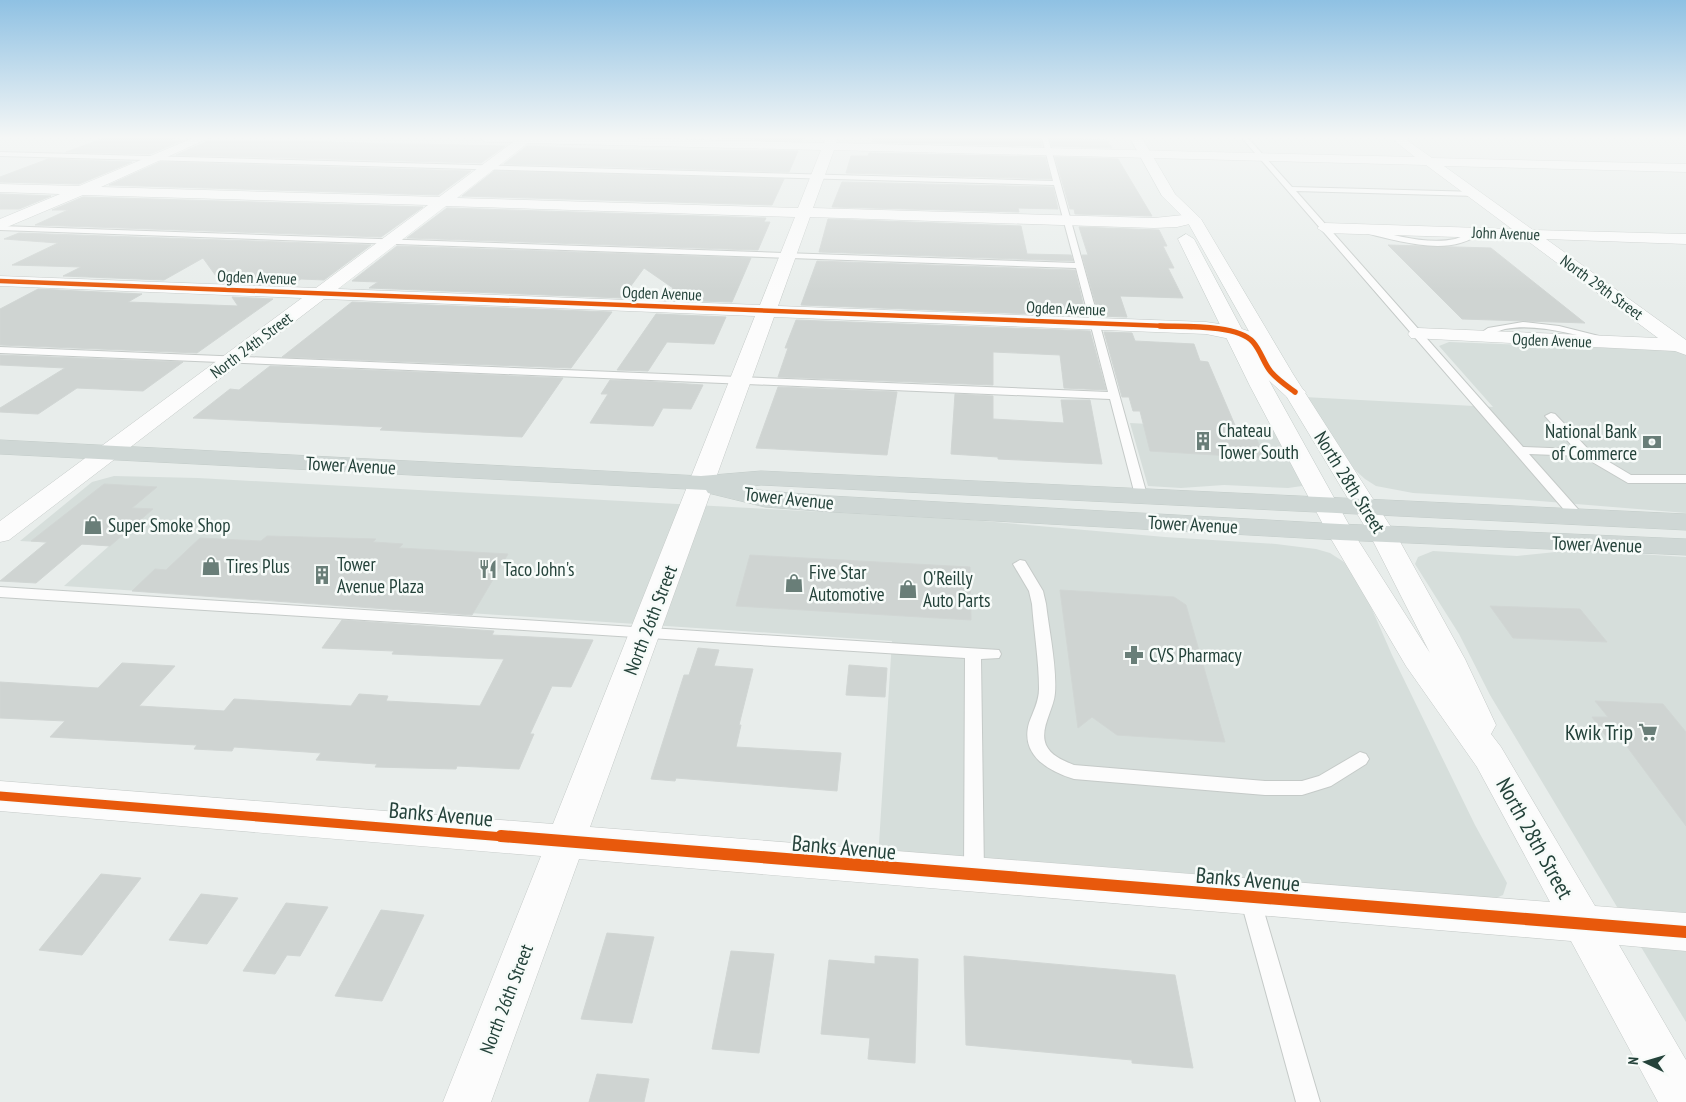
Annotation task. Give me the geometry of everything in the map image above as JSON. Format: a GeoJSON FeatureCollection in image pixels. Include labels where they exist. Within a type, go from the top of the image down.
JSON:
{"type":"FeatureCollection","features":[{"type":"Feature","properties":{"kind":"main road","name":"Tower Avenue"},"geometry":{"type":"LineString","coordinates":[[0,447],[701,483],[761,478],[1325,503],[1686,522]]}},
{"type":"Feature","properties":{"kind":"main road","name":"Tower Avenue"},"geometry":{"type":"LineString","coordinates":[[701,483],[765,499],[1383,535],[1686,547]]}},
{"type":"Feature","properties":{"kind":"street"},"geometry":{"type":"LineString","coordinates":[[58,189],[1067,220],[1185,221]]}},
{"type":"Feature","properties":{"kind":"street","name":"North 24th Street"},"geometry":{"type":"LineString","coordinates":[[0,534],[458,189]]}},
{"type":"Feature","properties":{"kind":"street","name":"North 26th Street"},"geometry":{"type":"LineString","coordinates":[[467,1102],[813,189]]}},
{"type":"Feature","properties":{"kind":"street","name":"North 28th Street"},"geometry":{"type":"LineString","coordinates":[[1165,189],[1295,392],[1383,535],[1450,659],[1480,726],[1489,757]]}},
{"type":"Feature","properties":{"kind":"street","name":"North 29th Street"},"geometry":{"type":"LineString","coordinates":[[1470,189],[1684,346]]}},
{"type":"Feature","properties":{"kind":"street"},"geometry":{"type":"LineString","coordinates":[[0,227],[81,190]]}},
{"type":"Feature","properties":{"kind":"street","name":"North 28th Street"},"geometry":{"type":"LineString","coordinates":[[1185,221],[1233,332],[1340,532],[1417,658],[1489,757],[1684,1102]]}},
{"type":"Feature","properties":{"kind":"street","name":"John Avenue"},"geometry":{"type":"LineString","coordinates":[[1325,228],[1686,238]]}},
{"type":"Feature","properties":{"kind":"street","name":"Ogden Avenue"},"geometry":{"type":"LineString","coordinates":[[0,281],[1094,322],[1206,328],[1233,332],[1247,337],[1254,343],[1271,372],[1295,392]]}},
{"type":"Feature","properties":{"kind":"street","name":"Ogden Avenue"},"geometry":{"type":"LineString","coordinates":[[1418,334],[1684,346]]}},
{"type":"Feature","properties":{"kind":"street","name":"Banks Avenue"},"geometry":{"type":"LineString","coordinates":[[0,796],[1686,932]]}},
{"type":"Feature","properties":{"kind":"lane"},"geometry":{"type":"LineString","coordinates":[[1059,189],[1116,396],[1141,495]]}},
{"type":"Feature","properties":{"kind":"lane"},"geometry":{"type":"LineString","coordinates":[[1291,189],[1578,517]]}},
{"type":"Feature","properties":{"kind":"lane"},"geometry":{"type":"LineString","coordinates":[[1307,189],[1476,194]]}},
{"type":"Feature","properties":{"kind":"lane"},"geometry":{"type":"LineString","coordinates":[[0,227],[1080,266]]}},
{"type":"Feature","properties":{"kind":"lane"},"geometry":{"type":"LineString","coordinates":[[0,350],[1116,396]]}},
{"type":"Feature","properties":{"kind":"lane"},"geometry":{"type":"LineString","coordinates":[[1550,416],[1584,453],[1628,479],[1686,479]]}},
{"type":"Feature","properties":{"kind":"lane"},"geometry":{"type":"LineString","coordinates":[[1519,450],[1584,453]]}},
{"type":"Feature","properties":{"kind":"lane"},"geometry":{"type":"LineString","coordinates":[[1020,564],[1036,591],[1042,633],[1047,700],[1036,732],[1037,745],[1057,767],[1074,772],[1265,788],[1302,788],[1325,781],[1360,759]]}},
{"type":"Feature","properties":{"kind":"lane"},"geometry":{"type":"LineString","coordinates":[[0,592],[993,654]]}},
{"type":"Feature","properties":{"kind":"lane"},"geometry":{"type":"LineString","coordinates":[[973,652],[974,875]]}},
{"type":"Feature","properties":{"kind":"lane"},"geometry":{"type":"LineString","coordinates":[[1250,897],[1308,1102]]}},
{"type":"Feature","properties":{"kind":"shaded area"},"geometry":{"type":"Polygon","coordinates":[[[1449,342],[1686,351],[1686,513],[1516,499],[1413,493],[1376,486],[1365,479],[1355,470],[1304,397],[1493,407],[1439,346],[1449,342]]]}},
{"type":"Feature","properties":{"kind":"shaded area"},"geometry":{"type":"Polygon","coordinates":[[[1130,423],[1279,431],[1304,480],[1302,486],[1288,488],[1224,485],[1181,488],[1148,486],[1130,423]]]}},
{"type":"Feature","properties":{"kind":"shaded area"},"geometry":{"type":"Polygon","coordinates":[[[114,476],[198,478],[971,520],[1165,537],[1276,544],[1316,549],[1330,553],[1344,562],[1361,584],[1392,655],[1475,825],[1507,883],[1503,895],[1489,901],[878,859],[892,641],[64,586],[109,546],[20,541],[92,482],[114,476]]]}},
{"type":"Feature","properties":{"kind":"shaded area"},"geometry":{"type":"Polygon","coordinates":[[[1575,550],[1686,557],[1686,1022],[1490,695],[1459,634],[1415,564],[1418,557],[1433,551],[1517,556],[1575,550]]]}},
{"type":"Feature","properties":{"kind":"building"},"geometry":{"type":"Polygon","coordinates":[[[255,189],[446,189],[438,195],[255,189]]]}},
{"type":"Feature","properties":{"kind":"building"},"geometry":{"type":"Polygon","coordinates":[[[470,189],[779,189],[772,205],[462,196],[470,189]]]}},
{"type":"Feature","properties":{"kind":"building"},"geometry":{"type":"Polygon","coordinates":[[[839,189],[1054,189],[1058,209],[1018,208],[1019,212],[832,207],[839,189]]]}},
{"type":"Feature","properties":{"kind":"building"},"geometry":{"type":"Polygon","coordinates":[[[1064,189],[1136,189],[1152,216],[1075,214],[1074,209],[1070,209],[1064,189]]]}},
{"type":"Feature","properties":{"kind":"building"},"geometry":{"type":"Polygon","coordinates":[[[0,194],[51,196],[19,209],[0,209],[0,194]]]}},
{"type":"Feature","properties":{"kind":"building"},"geometry":{"type":"Polygon","coordinates":[[[83,197],[423,207],[381,237],[35,225],[68,210],[52,210],[83,197]]]}},
{"type":"Feature","properties":{"kind":"building"},"geometry":{"type":"Polygon","coordinates":[[[447,208],[766,218],[764,222],[770,222],[758,250],[407,238],[447,208]]]}},
{"type":"Feature","properties":{"kind":"building"},"geometry":{"type":"Polygon","coordinates":[[[828,219],[1021,226],[1027,254],[1071,255],[1073,261],[819,252],[828,219]]]}},
{"type":"Feature","properties":{"kind":"building"},"geometry":{"type":"Polygon","coordinates":[[[1079,227],[1159,230],[1167,246],[1163,246],[1174,268],[1168,268],[1183,298],[1120,296],[1127,317],[1099,316],[1082,255],[1088,255],[1079,227]]]}},
{"type":"Feature","properties":{"kind":"building"},"geometry":{"type":"Polygon","coordinates":[[[19,233],[371,245],[324,280],[301,279],[292,285],[221,283],[203,258],[164,280],[63,276],[81,267],[12,265],[58,243],[4,239],[19,233]]]}},
{"type":"Feature","properties":{"kind":"building"},"geometry":{"type":"Polygon","coordinates":[[[1388,245],[1491,248],[1585,323],[1462,319],[1388,245]]]}},
{"type":"Feature","properties":{"kind":"building"},"geometry":{"type":"Polygon","coordinates":[[[397,246],[751,258],[732,302],[666,300],[673,288],[644,268],[622,298],[369,288],[378,282],[352,281],[397,246]]]}},
{"type":"Feature","properties":{"kind":"building"},"geometry":{"type":"Polygon","coordinates":[[[817,261],[1075,270],[1086,316],[801,305],[817,261]]]}},
{"type":"Feature","properties":{"kind":"building"},"geometry":{"type":"Polygon","coordinates":[[[38,289],[142,294],[128,302],[238,306],[232,297],[273,299],[197,353],[0,345],[0,309],[38,289]]]}},
{"type":"Feature","properties":{"kind":"building"},"geometry":{"type":"Polygon","coordinates":[[[352,302],[612,312],[571,368],[282,357],[352,302]]]}},
{"type":"Feature","properties":{"kind":"building"},"geometry":{"type":"Polygon","coordinates":[[[656,314],[726,317],[714,344],[667,342],[648,371],[617,370],[656,314]]]}},
{"type":"Feature","properties":{"kind":"building"},"geometry":{"type":"Polygon","coordinates":[[[796,320],[1090,331],[1106,390],[1064,388],[1060,355],[993,352],[993,385],[778,377],[788,348],[785,348],[796,320]]]}},
{"type":"Feature","properties":{"kind":"building"},"geometry":{"type":"Polygon","coordinates":[[[1104,332],[1132,333],[1135,341],[1194,344],[1200,361],[1208,362],[1237,430],[1253,431],[1265,458],[1150,451],[1140,411],[1133,411],[1129,397],[1122,397],[1104,332]]]}},
{"type":"Feature","properties":{"kind":"building"},"geometry":{"type":"Polygon","coordinates":[[[0,355],[183,362],[143,391],[77,388],[38,414],[0,412],[0,408],[65,368],[0,365],[0,355]]]}},
{"type":"Feature","properties":{"kind":"building"},"geometry":{"type":"Polygon","coordinates":[[[270,366],[563,378],[522,437],[380,430],[383,427],[193,418],[230,389],[239,390],[270,366]]]}},
{"type":"Feature","properties":{"kind":"building"},"geometry":{"type":"Polygon","coordinates":[[[610,380],[703,385],[691,409],[663,408],[653,426],[590,423],[608,394],[601,394],[610,380]]]}},
{"type":"Feature","properties":{"kind":"building"},"geometry":{"type":"Polygon","coordinates":[[[778,387],[897,392],[887,455],[756,448],[778,387]]]}},
{"type":"Feature","properties":{"kind":"building"},"geometry":{"type":"Polygon","coordinates":[[[955,394],[993,396],[993,419],[1064,423],[1061,400],[1090,400],[1102,464],[998,459],[998,457],[951,454],[955,394]]]}},
{"type":"Feature","properties":{"kind":"building","name":"Super Smoke Shop"},"geometry":{"type":"Polygon","coordinates":[[[104,484],[157,487],[132,508],[153,509],[110,546],[82,544],[36,583],[0,581],[47,542],[31,541],[104,484]]]}},
{"type":"Feature","properties":{"kind":"building","name":"Tower Avenue Plaza"},"geometry":{"type":"Polygon","coordinates":[[[267,536],[376,539],[373,542],[403,544],[399,548],[508,554],[472,615],[132,591],[155,569],[166,570],[200,538],[261,541],[267,536]]]}},
{"type":"Feature","properties":{"kind":"building"},"geometry":{"type":"Polygon","coordinates":[[[750,555],[970,567],[971,620],[736,606],[750,555]]]}},
{"type":"Feature","properties":{"kind":"building","name":"CVS Pharmacy"},"geometry":{"type":"Polygon","coordinates":[[[1060,590],[1174,597],[1186,605],[1225,742],[1117,735],[1092,717],[1078,728],[1060,590]]]}},
{"type":"Feature","properties":{"kind":"building"},"geometry":{"type":"Polygon","coordinates":[[[1490,606],[1580,609],[1607,642],[1513,638],[1490,606]]]}},
{"type":"Feature","properties":{"kind":"building"},"geometry":{"type":"Polygon","coordinates":[[[342,620],[494,631],[492,635],[593,640],[571,687],[552,686],[530,734],[534,734],[519,769],[457,766],[456,769],[375,767],[377,764],[316,760],[321,753],[234,747],[232,751],[194,749],[197,745],[50,737],[65,721],[0,718],[0,682],[98,688],[122,663],[175,666],[139,706],[224,711],[234,699],[351,706],[359,694],[388,696],[386,701],[480,706],[504,659],[392,654],[394,651],[322,648],[342,620]]]}},
{"type":"Feature","properties":{"kind":"building"},"geometry":{"type":"Polygon","coordinates":[[[698,648],[719,650],[714,666],[753,669],[739,725],[741,725],[736,747],[841,753],[837,791],[676,778],[675,781],[651,779],[684,675],[689,675],[698,648]]]}},
{"type":"Feature","properties":{"kind":"building"},"geometry":{"type":"Polygon","coordinates":[[[849,665],[887,668],[885,697],[846,695],[849,665]]]}},
{"type":"Feature","properties":{"kind":"building"},"geometry":{"type":"Polygon","coordinates":[[[1595,701],[1663,704],[1686,732],[1686,826],[1622,740],[1608,739],[1592,717],[1608,717],[1595,701]]]}},
{"type":"Feature","properties":{"kind":"building"},"geometry":{"type":"Polygon","coordinates":[[[101,874],[141,878],[82,955],[39,950],[101,874]]]}},
{"type":"Feature","properties":{"kind":"building"},"geometry":{"type":"Polygon","coordinates":[[[201,894],[238,898],[207,944],[169,940],[201,894]]]}},
{"type":"Feature","properties":{"kind":"building"},"geometry":{"type":"Polygon","coordinates":[[[286,903],[328,907],[300,956],[287,955],[275,974],[243,971],[286,903]]]}},
{"type":"Feature","properties":{"kind":"building"},"geometry":{"type":"Polygon","coordinates":[[[381,910],[424,915],[382,1001],[335,996],[381,910]]]}},
{"type":"Feature","properties":{"kind":"building"},"geometry":{"type":"Polygon","coordinates":[[[607,933],[654,937],[632,1023],[581,1019],[607,933]]]}},
{"type":"Feature","properties":{"kind":"building"},"geometry":{"type":"Polygon","coordinates":[[[731,951],[774,954],[759,1053],[712,1049],[731,951]]]}},
{"type":"Feature","properties":{"kind":"building"},"geometry":{"type":"Polygon","coordinates":[[[875,956],[918,959],[915,1063],[868,1059],[870,1038],[821,1034],[829,960],[875,964],[875,956]]]}},
{"type":"Feature","properties":{"kind":"building"},"geometry":{"type":"Polygon","coordinates":[[[964,956],[1175,975],[1193,1068],[1132,1063],[1132,1060],[966,1045],[964,956]]]}},
{"type":"Feature","properties":{"kind":"building"},"geometry":{"type":"Polygon","coordinates":[[[597,1074],[649,1079],[644,1102],[589,1102],[597,1074]]]}},
{"type":"Feature","properties":{"kind":"cycle path"},"geometry":{"type":"LineString","coordinates":[[0,281],[1206,328],[1233,332],[1247,337],[1254,343],[1271,372],[1295,392]]}},
{"type":"Feature","properties":{"kind":"cycle path"},"geometry":{"type":"LineString","coordinates":[[0,796],[1686,932]]}},
{"type":"Feature","properties":{"kind":"place","name":"Chateau Tower South"},"geometry":{"type":"Point","coordinates":[1203,441]}},
{"type":"Feature","properties":{"kind":"place","name":"National Bank of Commerce"},"geometry":{"type":"Point","coordinates":[1652,442]}},
{"type":"Feature","properties":{"kind":"place","name":"Super Smoke Shop"},"geometry":{"type":"Point","coordinates":[93,525]}},
{"type":"Feature","properties":{"kind":"place","name":"Tires Plus"},"geometry":{"type":"Point","coordinates":[211,566]}},
{"type":"Feature","properties":{"kind":"place","name":"Taco John's"},"geometry":{"type":"Point","coordinates":[488,569]}},
{"type":"Feature","properties":{"kind":"place","name":"Tower Avenue Plaza"},"geometry":{"type":"Point","coordinates":[322,575]}},
{"type":"Feature","properties":{"kind":"place","name":"Five Star Automotive"},"geometry":{"type":"Point","coordinates":[794,583]}},
{"type":"Feature","properties":{"kind":"place","name":"O'Reilly Auto Parts"},"geometry":{"type":"Point","coordinates":[908,589]}},
{"type":"Feature","properties":{"kind":"place","name":"CVS Pharmacy"},"geometry":{"type":"Point","coordinates":[1134,655]}},
{"type":"Feature","properties":{"kind":"place","name":"Kwik Trip"},"geometry":{"type":"Point","coordinates":[1648,732]}}]}
